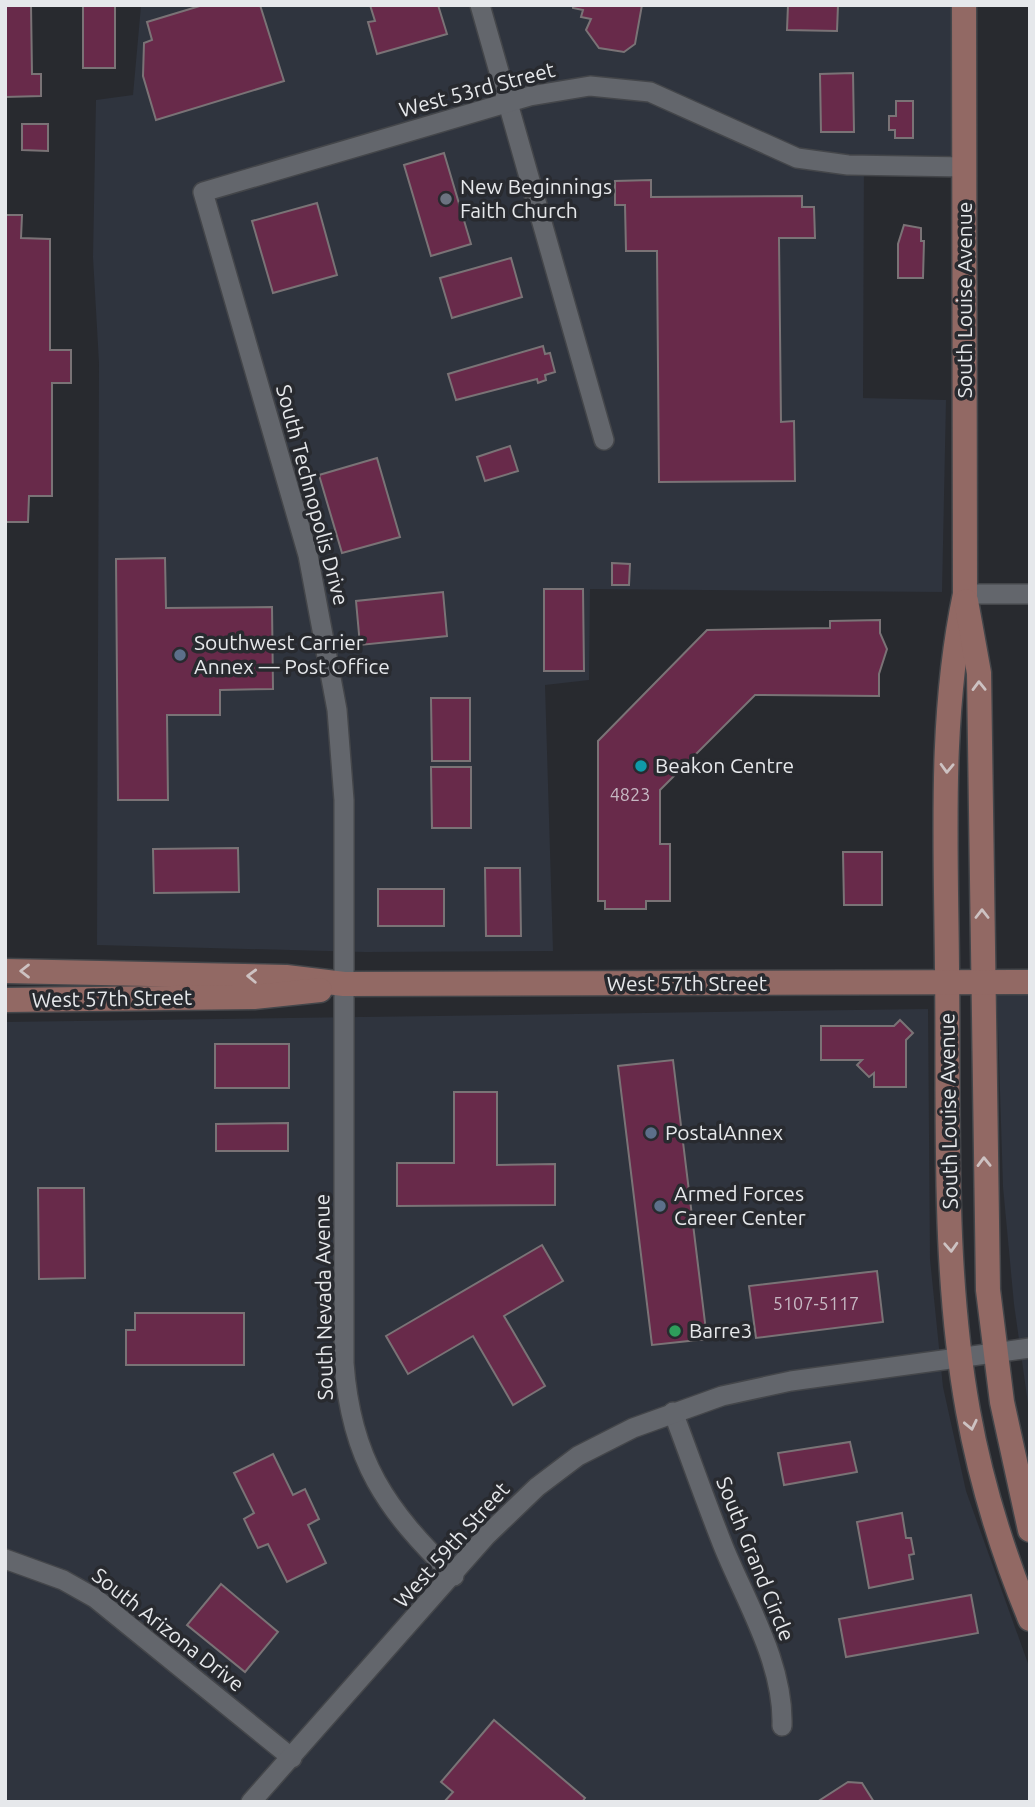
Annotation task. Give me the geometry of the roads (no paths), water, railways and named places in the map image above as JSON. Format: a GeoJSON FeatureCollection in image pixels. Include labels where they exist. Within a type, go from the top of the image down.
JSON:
{"type":"FeatureCollection","features":[{"type":"Feature","properties":{"kind":"main road","name":"South Louise Avenue"},"geometry":{"type":"LineString","coordinates":[[964,5],[965,594],[979,673],[988,1290],[994,1353],[1030,1530]]}},
{"type":"Feature","properties":{"kind":"main road","name":"South Louise Avenue"},"geometry":{"type":"LineString","coordinates":[[965,594],[953,657],[948,711],[945,839],[951,1244],[960,1357],[986,1491],[1030,1619]]}},
{"type":"Feature","properties":{"kind":"main road","name":"West 57th Street"},"geometry":{"type":"LineString","coordinates":[[5,971],[222,975],[344,984],[1030,982]]}},
{"type":"Feature","properties":{"kind":"main road","name":"West 57th Street"},"geometry":{"type":"LineString","coordinates":[[5,1000],[254,998],[306,993],[344,984]]}},
{"type":"Feature","properties":{"kind":"street"},"geometry":{"type":"LineString","coordinates":[[481,5],[604,440]]}},
{"type":"Feature","properties":{"kind":"street","name":"West 53rd Street"},"geometry":{"type":"LineString","coordinates":[[203,192],[508,103],[571,89],[625,88],[670,99],[797,158],[848,165],[965,167]]}},
{"type":"Feature","properties":{"kind":"street","name":"South Technopolis Drive"},"geometry":{"type":"LineString","coordinates":[[203,192],[308,555],[330,666],[344,800],[344,984]]}},
{"type":"Feature","properties":{"kind":"street"},"geometry":{"type":"LineString","coordinates":[[965,594],[1030,594]]}},
{"type":"Feature","properties":{"kind":"street","name":"South Nevada Avenue"},"geometry":{"type":"LineString","coordinates":[[344,984],[344,1363],[351,1420],[360,1448],[386,1500],[402,1522],[454,1576]]}},
{"type":"Feature","properties":{"kind":"street","name":"West 59th Street"},"geometry":{"type":"LineString","coordinates":[[251,1802],[454,1576],[486,1536],[537,1487],[567,1464],[624,1432],[722,1396],[791,1381],[1030,1348]]}},
{"type":"Feature","properties":{"kind":"street","name":"South Grand Circle"},"geometry":{"type":"LineString","coordinates":[[673,1412],[774,1667],[783,1703],[782,1726]]}},
{"type":"Feature","properties":{"kind":"street","name":"South Arizona Drive"},"geometry":{"type":"LineString","coordinates":[[5,1559],[63,1580],[95,1598],[292,1758]]}},
{"type":"Feature","properties":{"kind":"place","name":"New Beginnings Faith Church"},"geometry":{"type":"Point","coordinates":[446,199]}},
{"type":"Feature","properties":{"kind":"place","name":"Southwest Carrier Annex — Post Office"},"geometry":{"type":"Point","coordinates":[180,655]}},
{"type":"Feature","properties":{"kind":"place","name":"Beakon Centre"},"geometry":{"type":"Point","coordinates":[641,766]}},
{"type":"Feature","properties":{"kind":"place","name":"PostalAnnex"},"geometry":{"type":"Point","coordinates":[651,1133]}},
{"type":"Feature","properties":{"kind":"place","name":"Armed Forces Career Center"},"geometry":{"type":"Point","coordinates":[660,1206]}},
{"type":"Feature","properties":{"kind":"place","name":"Barre3"},"geometry":{"type":"Point","coordinates":[675,1331]}}]}
